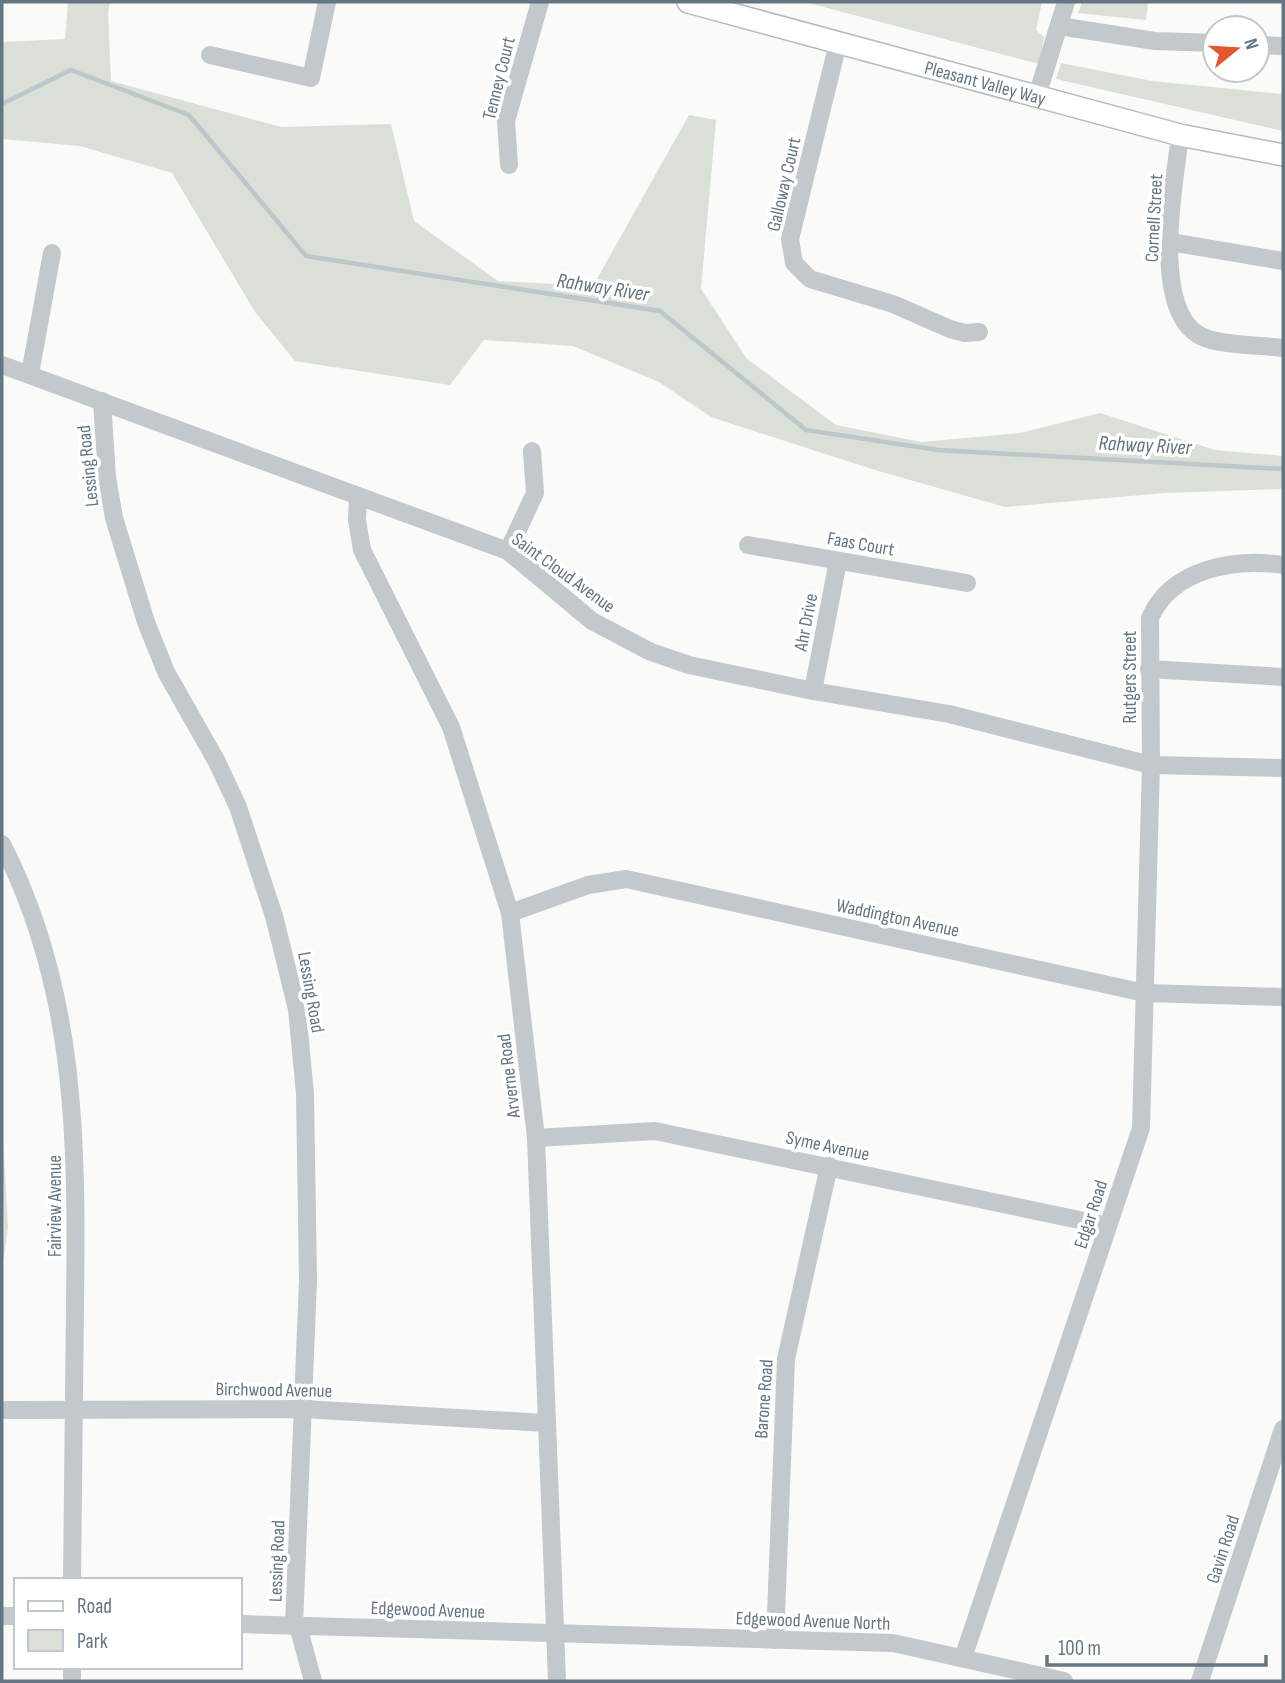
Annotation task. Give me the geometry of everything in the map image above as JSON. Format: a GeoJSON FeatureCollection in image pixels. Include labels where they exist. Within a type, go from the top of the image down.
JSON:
{"type":"FeatureCollection","features":[{"type":"Feature","properties":{"kind":"main road","name":"Pleasant Valley Way"},"geometry":{"type":"LineString","coordinates":[[688,2],[1180,135],[1283,155]]}},
{"type":"Feature","properties":{"kind":"street"},"geometry":{"type":"LineString","coordinates":[[210,55],[311,78],[327,2]]}},
{"type":"Feature","properties":{"kind":"street","name":"Tenney Court"},"geometry":{"type":"LineString","coordinates":[[509,165],[506,121],[540,2]]}},
{"type":"Feature","properties":{"kind":"street"},"geometry":{"type":"LineString","coordinates":[[1037,96],[1066,2]]}},
{"type":"Feature","properties":{"kind":"street"},"geometry":{"type":"LineString","coordinates":[[1059,26],[1155,41],[1201,43]]}},
{"type":"Feature","properties":{"kind":"street","name":"Galloway Court"},"geometry":{"type":"LineString","coordinates":[[838,43],[790,239],[794,263],[810,279],[822,284],[893,304],[965,333],[979,332]]}},
{"type":"Feature","properties":{"kind":"street","name":"Cornell Street"},"geometry":{"type":"LineString","coordinates":[[1180,135],[1170,242],[1175,300],[1191,329],[1208,339],[1283,348]]}},
{"type":"Feature","properties":{"kind":"street"},"geometry":{"type":"LineString","coordinates":[[1170,242],[1283,261]]}},
{"type":"Feature","properties":{"kind":"street"},"geometry":{"type":"LineString","coordinates":[[30,374],[52,253]]}},
{"type":"Feature","properties":{"kind":"street","name":"Saint Cloud Avenue"},"geometry":{"type":"LineString","coordinates":[[2,365],[508,551],[592,621],[651,652],[689,665],[813,691],[949,714],[1151,765],[1283,768]]}},
{"type":"Feature","properties":{"kind":"street","name":"Lessing Road"},"geometry":{"type":"LineString","coordinates":[[102,401],[107,477],[114,518],[146,622],[166,672],[217,762],[238,807],[292,979],[305,1094],[308,1280],[296,1626],[313,1681]]}},
{"type":"Feature","properties":{"kind":"street"},"geometry":{"type":"LineString","coordinates":[[508,551],[535,493],[532,451]]}},
{"type":"Feature","properties":{"kind":"street","name":"Arverne Road"},"geometry":{"type":"LineString","coordinates":[[358,497],[357,520],[362,550],[451,727],[510,913],[536,1138],[557,1681]]}},
{"type":"Feature","properties":{"kind":"street","name":"Faas Court"},"geometry":{"type":"LineString","coordinates":[[748,545],[967,583]]}},
{"type":"Feature","properties":{"kind":"street","name":"Ahr Drive"},"geometry":{"type":"LineString","coordinates":[[813,691],[838,561]]}},
{"type":"Feature","properties":{"kind":"street","name":"Rutgers Street"},"geometry":{"type":"LineString","coordinates":[[1151,765],[1150,618],[1156,606],[1179,583],[1233,562],[1256,561],[1283,565]]}},
{"type":"Feature","properties":{"kind":"street"},"geometry":{"type":"LineString","coordinates":[[1149,669],[1283,677]]}},
{"type":"Feature","properties":{"kind":"street","name":"Edgar Road"},"geometry":{"type":"LineString","coordinates":[[963,1658],[1140,1128],[1151,765]]}},
{"type":"Feature","properties":{"kind":"street","name":"Fairview Avenue"},"geometry":{"type":"LineString","coordinates":[[2,844],[26,894],[65,1032],[75,1156],[72,1578]]}},
{"type":"Feature","properties":{"kind":"street","name":"Waddington Avenue"},"geometry":{"type":"LineString","coordinates":[[510,913],[588,885],[626,879],[1145,993],[1283,997]]}},
{"type":"Feature","properties":{"kind":"street","name":"Syme Avenue"},"geometry":{"type":"LineString","coordinates":[[536,1138],[655,1132],[1108,1226]]}},
{"type":"Feature","properties":{"kind":"street","name":"Barone Road"},"geometry":{"type":"LineString","coordinates":[[775,1640],[786,1359],[829,1166]]}},
{"type":"Feature","properties":{"kind":"street","name":"Birchwood Avenue"},"geometry":{"type":"LineString","coordinates":[[2,1410],[303,1409],[545,1423]]}},
{"type":"Feature","properties":{"kind":"street","name":"Gavin Road"},"geometry":{"type":"LineString","coordinates":[[1200,1681],[1283,1429]]}},
{"type":"Feature","properties":{"kind":"street","name":"Edgewood Avenue"},"geometry":{"type":"LineString","coordinates":[[242,1624],[556,1634]]}},
{"type":"Feature","properties":{"kind":"street","name":"Edgewood Avenue North"},"geometry":{"type":"LineString","coordinates":[[556,1634],[893,1643],[1064,1681]]}},
{"type":"Feature","properties":{"kind":"green space"},"geometry":{"type":"Polygon","coordinates":[[[68,2],[110,2],[108,13],[111,81],[281,127],[391,124],[414,221],[498,281],[593,286],[689,115],[716,120],[701,289],[747,359],[836,425],[921,442],[1020,433],[1100,413],[1215,450],[1283,456],[1283,489],[1165,493],[1005,507],[875,470],[711,417],[659,382],[573,346],[484,340],[450,385],[295,361],[255,312],[172,173],[80,146],[2,139],[2,42],[65,39],[68,2]]]}},
{"type":"Feature","properties":{"kind":"green space"},"geometry":{"type":"Polygon","coordinates":[[[805,2],[1042,2],[1036,30],[1044,37],[1039,64],[805,2]]]}},
{"type":"Feature","properties":{"kind":"green space"},"geometry":{"type":"Polygon","coordinates":[[[1082,2],[1148,2],[1146,20],[1078,13],[1082,2]]]}},
{"type":"Feature","properties":{"kind":"green space"},"geometry":{"type":"Polygon","coordinates":[[[1061,63],[1152,81],[1283,94],[1283,131],[1056,79],[1061,63]]]}},
{"type":"Feature","properties":{"kind":"green space"},"geometry":{"type":"Polygon","coordinates":[[[2,1118],[8,1227],[2,1270],[2,1118]]]}},
{"type":"Feature","properties":{"kind":"waterway","name":"Rahway River"},"geometry":{"type":"LineString","coordinates":[[2,104],[71,70],[189,115],[306,256],[660,311],[806,430],[938,450],[1283,469]]}}]}
